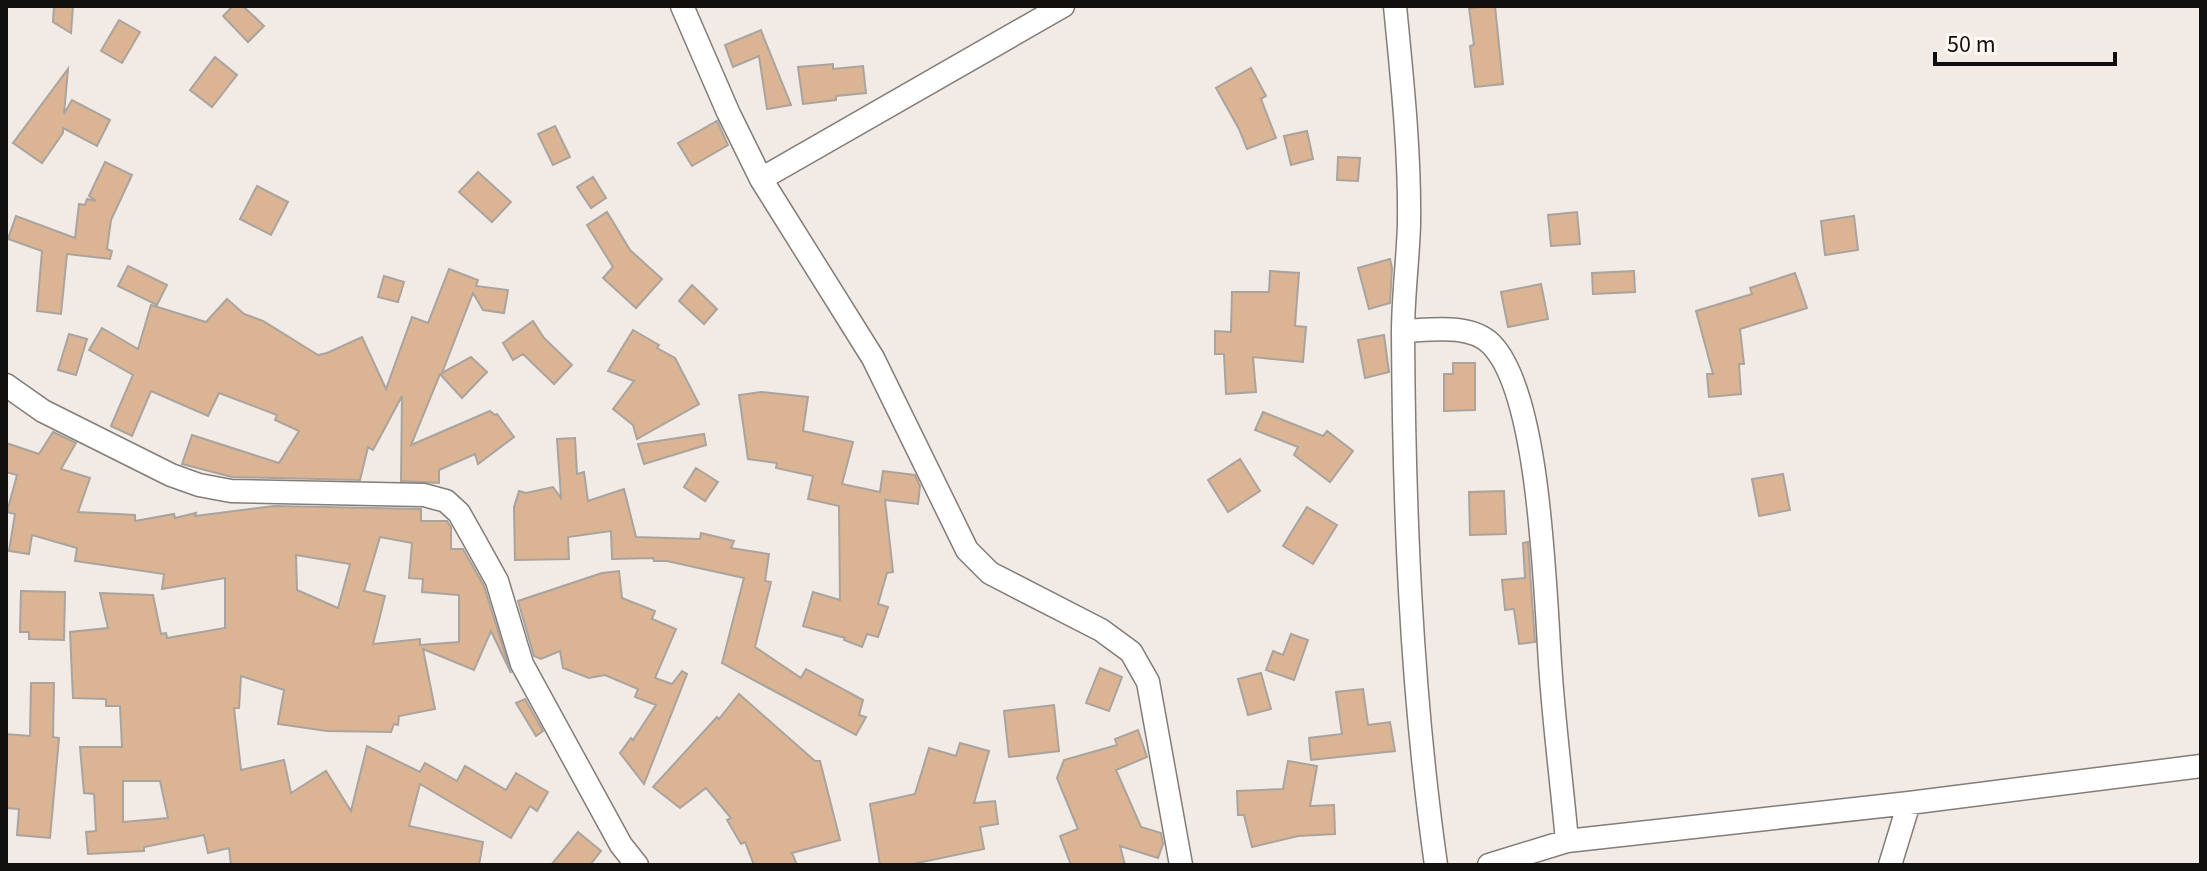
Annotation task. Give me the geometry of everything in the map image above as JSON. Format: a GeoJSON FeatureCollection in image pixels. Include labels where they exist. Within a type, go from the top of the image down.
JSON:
{"type":"FeatureCollection","features":[{"type":"Feature","properties":{"kind":"street"},"geometry":{"type":"LineString","coordinates":[[682,6],[761,179],[873,358],[967,550],[990,573],[1101,630],[1131,652],[1148,682],[1181,865]]}},
{"type":"Feature","properties":{"kind":"street"},"geometry":{"type":"LineString","coordinates":[[761,179],[1063,6]]}},
{"type":"Feature","properties":{"kind":"street"},"geometry":{"type":"LineString","coordinates":[[1395,6],[1407,127],[1409,222],[1403,331],[1411,615],[1422,763],[1436,865]]}},
{"type":"Feature","properties":{"kind":"street"},"geometry":{"type":"LineString","coordinates":[[1403,331],[1476,333],[1492,344],[1519,398],[1535,474],[1567,841]]}},
{"type":"Feature","properties":{"kind":"street"},"geometry":{"type":"LineString","coordinates":[[6,385],[43,411],[171,475],[199,485],[231,491],[424,495],[446,501],[459,513],[497,581],[522,664],[621,845],[637,865]]}},
{"type":"Feature","properties":{"kind":"street"},"geometry":{"type":"LineString","coordinates":[[1489,865],[1567,841],[1909,803],[2201,766]]}},
{"type":"Feature","properties":{"kind":"street"},"geometry":{"type":"LineString","coordinates":[[1890,865],[1909,803]]}},
{"type":"Feature","properties":{"kind":"building"},"geometry":{"type":"Polygon","coordinates":[[[54,6],[73,6],[71,33],[53,22],[54,6]]]}},
{"type":"Feature","properties":{"kind":"building"},"geometry":{"type":"Polygon","coordinates":[[[233,6],[243,6],[264,26],[248,42],[223,16],[233,6]]]}},
{"type":"Feature","properties":{"kind":"building"},"geometry":{"type":"Polygon","coordinates":[[[1495,6],[1503,84],[1475,87],[1469,8],[1495,6]]]}},
{"type":"Feature","properties":{"kind":"building"},"geometry":{"type":"Polygon","coordinates":[[[119,20],[140,32],[122,63],[101,51],[119,20]]]}},
{"type":"Feature","properties":{"kind":"building"},"geometry":{"type":"Polygon","coordinates":[[[761,30],[791,105],[767,109],[759,56],[733,67],[725,45],[761,30]]]}},
{"type":"Feature","properties":{"kind":"building"},"geometry":{"type":"Polygon","coordinates":[[[215,57],[237,75],[212,107],[190,90],[215,57]]]}},
{"type":"Feature","properties":{"kind":"building"},"geometry":{"type":"Polygon","coordinates":[[[833,64],[833,69],[863,66],[866,93],[803,104],[798,67],[833,64]]]}},
{"type":"Feature","properties":{"kind":"building"},"geometry":{"type":"Polygon","coordinates":[[[1251,68],[1266,96],[1261,99],[1276,138],[1247,149],[1216,88],[1251,68]]]}},
{"type":"Feature","properties":{"kind":"building"},"geometry":{"type":"Polygon","coordinates":[[[68,69],[64,114],[72,100],[110,120],[97,146],[63,128],[63,133],[42,163],[13,143],[68,69]]]}},
{"type":"Feature","properties":{"kind":"building"},"geometry":{"type":"Polygon","coordinates":[[[717,121],[728,145],[692,166],[678,143],[717,121]]]}},
{"type":"Feature","properties":{"kind":"building"},"geometry":{"type":"Polygon","coordinates":[[[555,126],[570,157],[553,165],[538,134],[555,126]]]}},
{"type":"Feature","properties":{"kind":"building"},"geometry":{"type":"Polygon","coordinates":[[[1307,131],[1313,159],[1291,165],[1284,136],[1307,131]]]}},
{"type":"Feature","properties":{"kind":"building"},"geometry":{"type":"Polygon","coordinates":[[[1338,157],[1360,158],[1358,181],[1337,180],[1338,157]]]}},
{"type":"Feature","properties":{"kind":"building"},"geometry":{"type":"Polygon","coordinates":[[[105,162],[132,175],[111,220],[107,249],[112,251],[110,259],[67,254],[61,314],[37,311],[42,251],[8,239],[16,216],[75,238],[79,204],[85,205],[87,199],[96,201],[89,196],[105,162]]]}},
{"type":"Feature","properties":{"kind":"building"},"geometry":{"type":"Polygon","coordinates":[[[478,172],[511,202],[492,222],[459,192],[478,172]]]}},
{"type":"Feature","properties":{"kind":"building"},"geometry":{"type":"Polygon","coordinates":[[[593,177],[606,198],[591,208],[577,187],[593,177]]]}},
{"type":"Feature","properties":{"kind":"building"},"geometry":{"type":"Polygon","coordinates":[[[257,186],[288,202],[271,235],[240,219],[257,186]]]}},
{"type":"Feature","properties":{"kind":"building"},"geometry":{"type":"Polygon","coordinates":[[[607,212],[630,250],[662,279],[636,308],[603,278],[613,267],[587,225],[607,212]]]}},
{"type":"Feature","properties":{"kind":"building"},"geometry":{"type":"Polygon","coordinates":[[[1577,212],[1580,244],[1551,246],[1548,215],[1577,212]]]}},
{"type":"Feature","properties":{"kind":"building"},"geometry":{"type":"Polygon","coordinates":[[[1854,216],[1858,250],[1825,255],[1821,221],[1854,216]]]}},
{"type":"Feature","properties":{"kind":"building"},"geometry":{"type":"Polygon","coordinates":[[[1390,259],[1390,303],[1369,309],[1358,268],[1390,259]]]}},
{"type":"Feature","properties":{"kind":"building"},"geometry":{"type":"Polygon","coordinates":[[[128,266],[167,285],[157,305],[118,286],[128,266]]]}},
{"type":"Feature","properties":{"kind":"building"},"geometry":{"type":"Polygon","coordinates":[[[449,269],[478,280],[476,286],[508,290],[504,313],[483,310],[473,293],[442,373],[471,357],[487,372],[462,398],[440,374],[411,445],[490,411],[497,414],[514,437],[478,464],[475,454],[439,470],[439,483],[401,481],[402,396],[373,450],[368,447],[360,480],[232,477],[182,464],[192,435],[279,463],[299,431],[275,420],[277,415],[219,393],[208,416],[151,391],[132,436],[111,426],[133,375],[89,350],[102,328],[138,349],[151,305],[206,322],[227,299],[244,314],[263,321],[318,355],[362,337],[386,389],[412,317],[428,323],[449,269]]]}},
{"type":"Feature","properties":{"kind":"building"},"geometry":{"type":"Polygon","coordinates":[[[1270,271],[1299,273],[1295,326],[1306,327],[1303,362],[1253,357],[1256,392],[1226,394],[1224,354],[1215,354],[1215,331],[1231,332],[1232,292],[1269,292],[1270,271]]]}},
{"type":"Feature","properties":{"kind":"building"},"geometry":{"type":"Polygon","coordinates":[[[1634,271],[1635,292],[1593,294],[1592,273],[1634,271]]]}},
{"type":"Feature","properties":{"kind":"building"},"geometry":{"type":"Polygon","coordinates":[[[1795,273],[1807,308],[1740,329],[1744,364],[1739,364],[1741,394],[1709,397],[1707,374],[1713,374],[1696,311],[1752,294],[1750,288],[1795,273]]]}},
{"type":"Feature","properties":{"kind":"building"},"geometry":{"type":"Polygon","coordinates":[[[384,276],[404,282],[398,302],[378,297],[384,276]]]}},
{"type":"Feature","properties":{"kind":"building"},"geometry":{"type":"Polygon","coordinates":[[[1541,284],[1548,319],[1508,327],[1501,292],[1541,284]]]}},
{"type":"Feature","properties":{"kind":"building"},"geometry":{"type":"Polygon","coordinates":[[[692,285],[717,309],[704,324],[679,301],[692,285]]]}},
{"type":"Feature","properties":{"kind":"building"},"geometry":{"type":"Polygon","coordinates":[[[533,321],[544,338],[572,365],[554,384],[523,354],[513,360],[503,343],[533,321]]]}},
{"type":"Feature","properties":{"kind":"building"},"geometry":{"type":"Polygon","coordinates":[[[633,330],[675,358],[699,404],[637,439],[633,425],[613,409],[634,381],[608,371],[633,330]]]}},
{"type":"Feature","properties":{"kind":"building"},"geometry":{"type":"Polygon","coordinates":[[[69,334],[87,339],[76,375],[58,370],[69,334]]]}},
{"type":"Feature","properties":{"kind":"building"},"geometry":{"type":"Polygon","coordinates":[[[1384,335],[1389,372],[1365,378],[1358,340],[1384,335]]]}},
{"type":"Feature","properties":{"kind":"building"},"geometry":{"type":"Polygon","coordinates":[[[1453,363],[1475,363],[1475,410],[1444,411],[1444,374],[1453,374],[1453,363]]]}},
{"type":"Feature","properties":{"kind":"building"},"geometry":{"type":"Polygon","coordinates":[[[761,392],[808,397],[803,431],[853,442],[842,484],[880,492],[883,471],[915,475],[920,486],[918,504],[885,500],[893,572],[887,573],[878,604],[888,607],[878,637],[867,634],[862,647],[845,638],[803,626],[813,592],[840,600],[839,506],[808,499],[813,476],[776,468],[777,463],[748,459],[739,395],[761,392]]]}},
{"type":"Feature","properties":{"kind":"building"},"geometry":{"type":"Polygon","coordinates":[[[1263,412],[1323,436],[1327,431],[1353,451],[1330,482],[1294,455],[1298,447],[1255,430],[1263,412]]]}},
{"type":"Feature","properties":{"kind":"building"},"geometry":{"type":"Polygon","coordinates":[[[53,432],[76,443],[61,469],[90,478],[78,512],[135,515],[135,521],[174,514],[175,518],[196,513],[195,516],[274,506],[421,509],[421,521],[447,521],[451,527],[451,549],[463,549],[484,586],[511,673],[491,631],[474,670],[423,649],[435,709],[399,716],[398,725],[394,724],[391,732],[327,731],[278,724],[284,690],[241,676],[239,708],[234,708],[241,770],[284,760],[291,793],[326,771],[351,811],[367,746],[420,772],[425,763],[457,781],[465,766],[506,790],[516,773],[548,792],[537,811],[530,806],[511,838],[420,784],[409,826],[483,842],[479,865],[231,865],[229,848],[208,853],[204,835],[144,847],[144,851],[88,854],[86,832],[96,831],[94,794],[84,793],[80,747],[122,747],[120,706],[106,706],[106,699],[73,698],[70,632],[108,628],[100,593],[153,595],[161,634],[166,633],[167,638],[225,628],[225,578],[162,589],[164,574],[75,561],[77,548],[32,535],[29,554],[9,551],[15,514],[7,512],[17,475],[6,472],[6,443],[39,454],[53,432]],[[380,537],[364,591],[385,596],[373,644],[420,639],[420,645],[459,642],[459,595],[422,592],[423,579],[409,578],[412,543],[380,537]],[[296,555],[297,590],[338,608],[350,564],[296,555]],[[123,781],[123,822],[168,818],[160,781],[123,781]]]}},
{"type":"Feature","properties":{"kind":"building"},"geometry":{"type":"Polygon","coordinates":[[[704,434],[706,445],[644,464],[638,444],[704,434]]]}},
{"type":"Feature","properties":{"kind":"building"},"geometry":{"type":"Polygon","coordinates":[[[575,438],[577,474],[584,472],[588,501],[624,489],[636,537],[700,539],[701,533],[734,541],[731,548],[769,554],[765,581],[771,582],[755,647],[801,678],[806,669],[863,700],[859,715],[866,717],[856,735],[722,663],[744,578],[667,561],[654,561],[653,558],[612,559],[611,531],[568,537],[569,559],[515,560],[514,507],[519,491],[526,493],[553,487],[561,498],[557,439],[575,438]]]}},
{"type":"Feature","properties":{"kind":"building"},"geometry":{"type":"Polygon","coordinates":[[[1240,459],[1260,491],[1228,512],[1208,480],[1240,459]]]}},
{"type":"Feature","properties":{"kind":"building"},"geometry":{"type":"Polygon","coordinates":[[[696,468],[718,482],[705,501],[684,487],[696,468]]]}},
{"type":"Feature","properties":{"kind":"building"},"geometry":{"type":"Polygon","coordinates":[[[1783,474],[1790,510],[1759,516],[1752,479],[1783,474]]]}},
{"type":"Feature","properties":{"kind":"building"},"geometry":{"type":"Polygon","coordinates":[[[1504,491],[1506,534],[1470,535],[1469,492],[1504,491]]]}},
{"type":"Feature","properties":{"kind":"building"},"geometry":{"type":"Polygon","coordinates":[[[1307,507],[1337,525],[1313,564],[1283,546],[1307,507]]]}},
{"type":"Feature","properties":{"kind":"building"},"geometry":{"type":"Polygon","coordinates":[[[1528,542],[1535,642],[1519,644],[1514,609],[1505,610],[1502,580],[1525,578],[1523,543],[1528,542]]]}},
{"type":"Feature","properties":{"kind":"building"},"geometry":{"type":"Polygon","coordinates":[[[619,571],[622,598],[655,611],[652,619],[676,629],[655,678],[672,684],[682,671],[687,674],[644,784],[620,753],[631,738],[633,740],[656,705],[635,697],[638,689],[605,675],[589,678],[563,668],[560,651],[541,659],[534,656],[518,601],[602,573],[619,571]]]}},
{"type":"Feature","properties":{"kind":"building"},"geometry":{"type":"Polygon","coordinates":[[[21,591],[65,592],[64,640],[29,639],[29,632],[20,632],[21,591]]]}},
{"type":"Feature","properties":{"kind":"building"},"geometry":{"type":"Polygon","coordinates":[[[1291,634],[1308,640],[1294,680],[1266,670],[1273,651],[1283,655],[1291,634]]]}},
{"type":"Feature","properties":{"kind":"building"},"geometry":{"type":"Polygon","coordinates":[[[1100,668],[1122,677],[1109,711],[1086,703],[1100,668]]]}},
{"type":"Feature","properties":{"kind":"building"},"geometry":{"type":"Polygon","coordinates":[[[1261,673],[1271,709],[1248,715],[1238,679],[1261,673]]]}},
{"type":"Feature","properties":{"kind":"building"},"geometry":{"type":"Polygon","coordinates":[[[31,683],[54,683],[53,737],[59,738],[50,838],[17,835],[19,809],[6,808],[6,734],[30,736],[31,683]]]}},
{"type":"Feature","properties":{"kind":"building"},"geometry":{"type":"Polygon","coordinates":[[[1363,689],[1368,725],[1390,722],[1395,751],[1311,760],[1309,738],[1342,734],[1336,692],[1363,689]]]}},
{"type":"Feature","properties":{"kind":"building"},"geometry":{"type":"Polygon","coordinates":[[[739,694],[815,761],[820,761],[840,840],[792,853],[797,865],[754,865],[745,842],[741,844],[727,820],[731,818],[706,788],[680,808],[653,787],[739,694]]]}},
{"type":"Feature","properties":{"kind":"building"},"geometry":{"type":"Polygon","coordinates":[[[525,699],[543,731],[536,736],[516,703],[525,699]]]}},
{"type":"Feature","properties":{"kind":"building"},"geometry":{"type":"Polygon","coordinates":[[[1054,705],[1059,751],[1009,757],[1004,711],[1054,705]]]}},
{"type":"Feature","properties":{"kind":"building"},"geometry":{"type":"Polygon","coordinates":[[[1138,730],[1147,757],[1116,770],[1141,827],[1161,833],[1163,844],[1158,858],[1120,846],[1125,865],[1071,865],[1060,836],[1078,829],[1057,778],[1064,760],[1117,745],[1115,739],[1138,730]]]}},
{"type":"Feature","properties":{"kind":"building"},"geometry":{"type":"Polygon","coordinates":[[[960,743],[989,751],[974,803],[995,801],[998,824],[980,827],[984,849],[908,865],[880,865],[870,804],[915,794],[929,748],[956,756],[960,743]]]}},
{"type":"Feature","properties":{"kind":"building"},"geometry":{"type":"Polygon","coordinates":[[[1288,761],[1317,766],[1310,806],[1334,805],[1335,834],[1298,836],[1252,847],[1244,815],[1238,815],[1237,791],[1283,789],[1288,761]]]}},
{"type":"Feature","properties":{"kind":"building"},"geometry":{"type":"Polygon","coordinates":[[[578,832],[601,851],[590,865],[551,865],[578,832]]]}}]}
